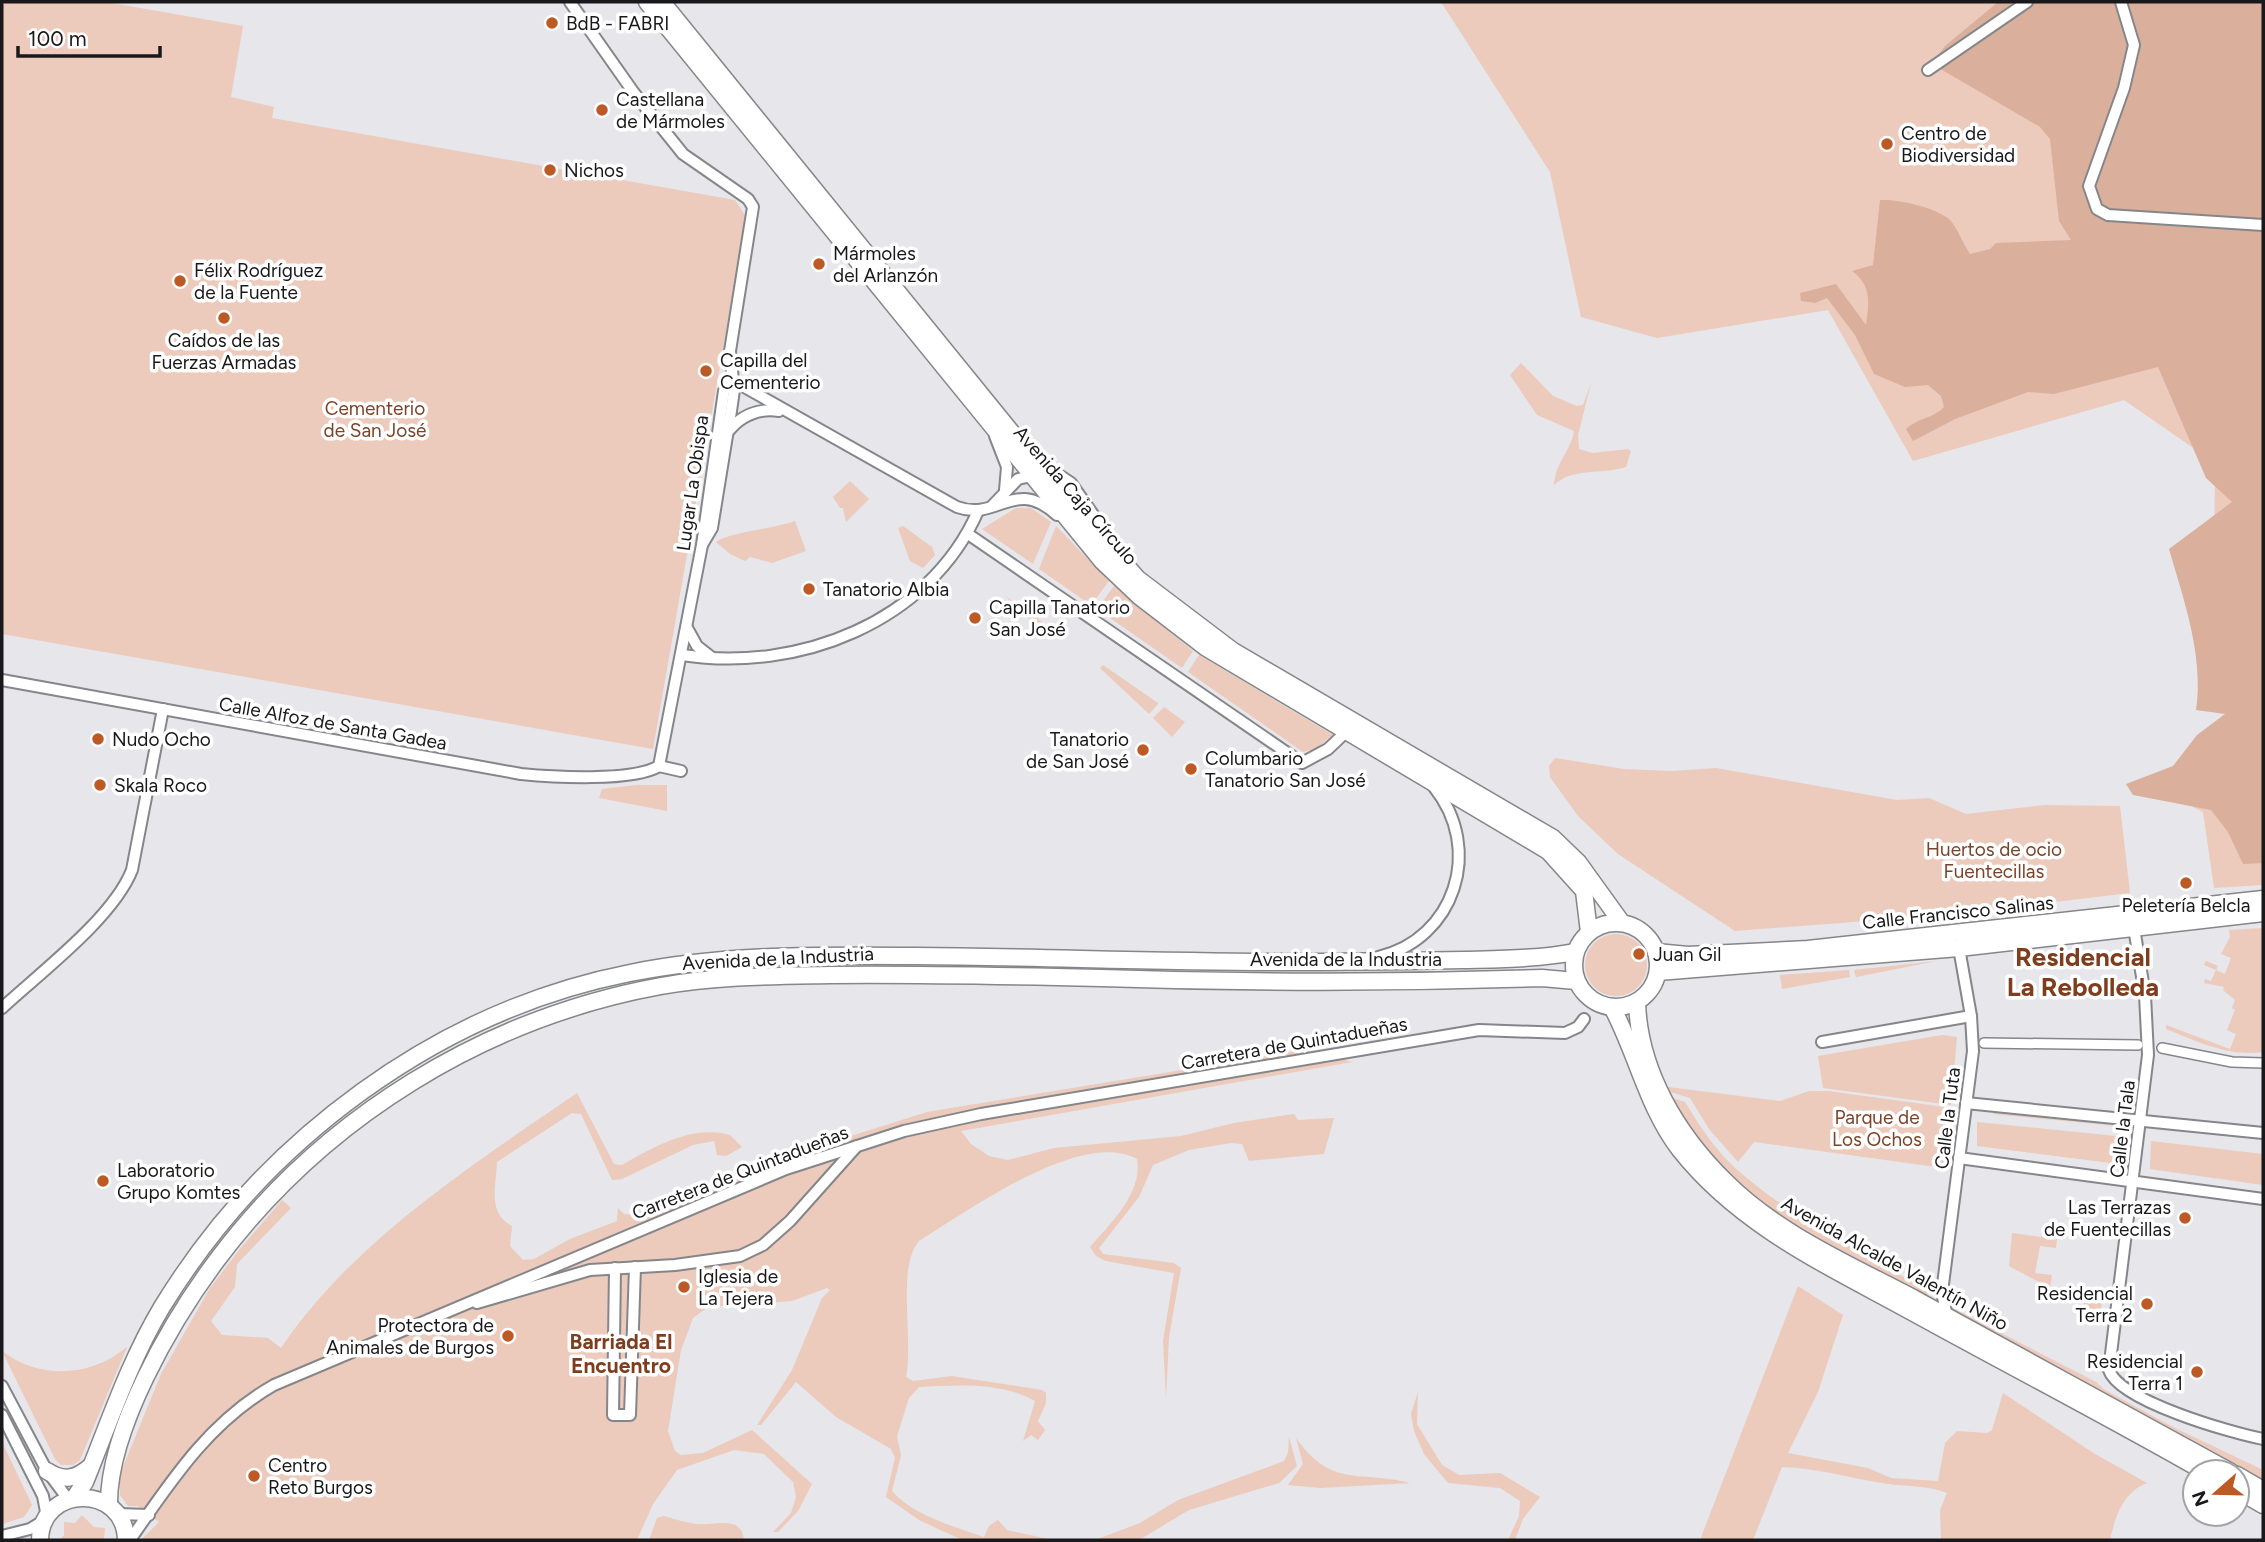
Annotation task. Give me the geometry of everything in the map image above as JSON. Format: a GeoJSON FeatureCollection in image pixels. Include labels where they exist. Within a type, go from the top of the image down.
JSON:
{"type":"FeatureCollection","features":[{"type":"Feature","properties":{"kind":"main road","name":"Avenida Caja Círculo"},"geometry":{"type":"LineString","coordinates":[[647,2],[990,428],[1036,469],[1089,546],[1140,597],[1187,635],[1543,847],[1558,860],[1584,891],[1589,932]]}},
{"type":"Feature","properties":{"kind":"main road","name":"Avenida Caja Círculo"},"geometry":{"type":"LineString","coordinates":[[662,2],[1036,469],[1138,579],[1233,650],[1553,838],[1585,870],[1622,923]]}},
{"type":"Feature","properties":{"kind":"main road","name":"Calle Francisco Salinas"},"geometry":{"type":"LineString","coordinates":[[1656,952],[1688,955],[1808,949],[2263,900]]}},
{"type":"Feature","properties":{"kind":"main road","name":"Calle Francisco Salinas"},"geometry":{"type":"LineString","coordinates":[[1658,972],[1959,948],[2263,913]]}},
{"type":"Feature","properties":{"kind":"main road"},"geometry":{"type":"LineString","coordinates":[[1622,923],[1639,929],[1656,952],[1658,972],[1651,989],[1637,1002],[1612,1007],[1591,999],[1576,981],[1575,952],[1589,932],[1599,926],[1622,923]]}},
{"type":"Feature","properties":{"kind":"main road","name":"Avenida de la Industria"},"geometry":{"type":"LineString","coordinates":[[71,1498],[91,1466],[120,1393],[151,1327],[198,1255],[244,1197],[325,1120],[430,1048],[539,999],[630,973],[709,961],[803,956],[1276,962],[1541,958],[1575,952]]}},
{"type":"Feature","properties":{"kind":"main road","name":"Avenida de la Industria"},"geometry":{"type":"LineString","coordinates":[[114,1510],[112,1469],[158,1356],[211,1269],[284,1184],[382,1101],[472,1048],[557,1013],[624,994],[675,984],[755,977],[881,974],[1195,981],[1542,978],[1576,981]]}},
{"type":"Feature","properties":{"kind":"main road","name":"Avenida Alcalde Valentín Niño"},"geometry":{"type":"LineString","coordinates":[[1637,1002],[1638,1035],[1655,1081],[1685,1135],[1712,1168],[1744,1198],[1770,1218],[1920,1303],[2205,1458]]}},
{"type":"Feature","properties":{"kind":"main road","name":"Avenida Alcalde Valentín Niño"},"geometry":{"type":"LineString","coordinates":[[1612,1007],[1651,1103],[1668,1133],[1707,1182],[1740,1212],[1839,1273],[2181,1459]]}},
{"type":"Feature","properties":{"kind":"main road"},"geometry":{"type":"LineString","coordinates":[[47,1471],[62,1479],[73,1478],[91,1466]]}},
{"type":"Feature","properties":{"kind":"main road"},"geometry":{"type":"LineString","coordinates":[[40,1540],[46,1518],[71,1498],[93,1498],[114,1510],[128,1540]]}},
{"type":"Feature","properties":{"kind":"street","name":"Lugar La Obispa"},"geometry":{"type":"LineString","coordinates":[[570,2],[640,101],[682,154],[748,200],[753,207],[730,351],[732,380],[724,391],[702,545],[659,766]]}},
{"type":"Feature","properties":{"kind":"street"},"geometry":{"type":"LineString","coordinates":[[1928,70],[2026,2]]}},
{"type":"Feature","properties":{"kind":"street"},"geometry":{"type":"LineString","coordinates":[[2121,2],[2134,45],[2124,88],[2090,181],[2090,194],[2097,209],[2108,215],[2263,225]]}},
{"type":"Feature","properties":{"kind":"street"},"geometry":{"type":"LineString","coordinates":[[732,380],[948,502],[978,512],[1026,485],[1036,469]]}},
{"type":"Feature","properties":{"kind":"street"},"geometry":{"type":"LineString","coordinates":[[702,545],[712,528],[734,390],[732,380]]}},
{"type":"Feature","properties":{"kind":"street"},"geometry":{"type":"LineString","coordinates":[[727,433],[740,420],[755,412],[787,412]]}},
{"type":"Feature","properties":{"kind":"street"},"geometry":{"type":"LineString","coordinates":[[990,428],[1007,467],[1009,494]]}},
{"type":"Feature","properties":{"kind":"street"},"geometry":{"type":"LineString","coordinates":[[1009,494],[1035,501],[1051,509],[1089,546]]}},
{"type":"Feature","properties":{"kind":"street"},"geometry":{"type":"LineString","coordinates":[[682,655],[713,659],[769,658],[792,654],[856,631],[910,600],[968,534],[978,512]]}},
{"type":"Feature","properties":{"kind":"street"},"geometry":{"type":"LineString","coordinates":[[968,534],[1302,763],[1328,749],[1347,731]]}},
{"type":"Feature","properties":{"kind":"street"},"geometry":{"type":"LineString","coordinates":[[687,628],[697,646],[713,659]]}},
{"type":"Feature","properties":{"kind":"street","name":"Calle Alfoz de Santa Gadea"},"geometry":{"type":"LineString","coordinates":[[2,680],[521,774],[596,776],[648,770],[659,766]]}},
{"type":"Feature","properties":{"kind":"street"},"geometry":{"type":"LineString","coordinates":[[2,1009],[119,898],[127,884],[163,709]]}},
{"type":"Feature","properties":{"kind":"street"},"geometry":{"type":"LineString","coordinates":[[659,766],[681,771]]}},
{"type":"Feature","properties":{"kind":"street","name":"Avenida de la Industria"},"geometry":{"type":"LineString","coordinates":[[1276,962],[1384,955],[1408,947],[1438,921],[1453,893],[1458,847],[1445,804],[1426,777]]}},
{"type":"Feature","properties":{"kind":"street","name":"Calle la Tala"},"geometry":{"type":"LineString","coordinates":[[2134,928],[2149,1028],[2141,1120],[2109,1363],[2111,1375],[2118,1384],[2195,1421],[2263,1439]]}},
{"type":"Feature","properties":{"kind":"street","name":"Calle la Tuta"},"geometry":{"type":"LineString","coordinates":[[1947,1317],[1942,1292],[1973,1051],[1971,1016],[1959,948]]}},
{"type":"Feature","properties":{"kind":"street"},"geometry":{"type":"LineString","coordinates":[[1822,1042],[1971,1016]]}},
{"type":"Feature","properties":{"kind":"street","name":"Carretera de Quintadueñas"},"geometry":{"type":"LineString","coordinates":[[128,1540],[196,1448],[214,1428],[250,1399],[300,1372],[743,1186],[904,1131],[981,1115],[1330,1058],[1387,1044],[1495,1029],[1565,1033],[1578,1027],[1584,1019]]}},
{"type":"Feature","properties":{"kind":"street"},"geometry":{"type":"LineString","coordinates":[[1984,1043],[2138,1045]]}},
{"type":"Feature","properties":{"kind":"street"},"geometry":{"type":"LineString","coordinates":[[2162,1048],[2232,1062],[2263,1063]]}},
{"type":"Feature","properties":{"kind":"street"},"geometry":{"type":"LineString","coordinates":[[1966,1103],[2263,1133]]}},
{"type":"Feature","properties":{"kind":"street"},"geometry":{"type":"LineString","coordinates":[[463,1303],[502,1298],[590,1270],[719,1261],[740,1256],[763,1245],[817,1192],[857,1146]]}},
{"type":"Feature","properties":{"kind":"street"},"geometry":{"type":"LineString","coordinates":[[1959,1158],[2263,1199]]}},
{"type":"Feature","properties":{"kind":"street"},"geometry":{"type":"LineString","coordinates":[[615,1268],[612,1415],[630,1415],[635,1267]]}},
{"type":"Feature","properties":{"kind":"street"},"geometry":{"type":"LineString","coordinates":[[1920,1303],[1942,1292]]}},
{"type":"Feature","properties":{"kind":"street"},"geometry":{"type":"LineString","coordinates":[[2,1386],[47,1471],[71,1498]]}},
{"type":"Feature","properties":{"kind":"street"},"geometry":{"type":"LineString","coordinates":[[2,1415],[38,1485],[46,1518],[30,1529],[2,1536]]}},
{"type":"Feature","properties":{"kind":"street"},"geometry":{"type":"LineString","coordinates":[[114,1510],[149,1515]]}},
{"type":"Feature","properties":{"kind":"green space","name":"Cementerio de San José"},"geometry":{"type":"Polygon","coordinates":[[[2,2],[106,2],[243,26],[231,97],[274,107],[272,118],[735,200],[746,217],[653,749],[2,634],[2,2]]]}},
{"type":"Feature","properties":{"kind":"green space"},"geometry":{"type":"Polygon","coordinates":[[[1441,2],[2263,2],[2263,885],[2214,888],[2203,812],[2172,796],[2253,720],[2214,574],[2215,463],[2124,400],[1913,461],[1828,310],[1657,338],[1581,317],[1550,172],[1441,2]]]}},
{"type":"Feature","properties":{"kind":"green space"},"geometry":{"type":"Polygon","coordinates":[[[1521,363],[1553,396],[1577,406],[1583,405],[1591,383],[1578,435],[1579,449],[1592,453],[1628,449],[1631,451],[1626,467],[1570,476],[1554,485],[1557,470],[1574,431],[1537,415],[1510,375],[1521,363]]]}},
{"type":"Feature","properties":{"kind":"green space"},"geometry":{"type":"Polygon","coordinates":[[[850,481],[869,499],[846,522],[843,508],[840,508],[833,497],[850,481]]]}},
{"type":"Feature","properties":{"kind":"green space"},"geometry":{"type":"Polygon","coordinates":[[[1016,508],[1031,508],[1051,522],[1033,564],[982,529],[1016,508]]]}},
{"type":"Feature","properties":{"kind":"green space"},"geometry":{"type":"Polygon","coordinates":[[[795,521],[806,551],[772,563],[750,557],[745,561],[730,554],[716,542],[731,536],[795,521]]]}},
{"type":"Feature","properties":{"kind":"green space"},"geometry":{"type":"Polygon","coordinates":[[[903,526],[932,547],[935,555],[923,568],[910,561],[898,528],[903,526]]]}},
{"type":"Feature","properties":{"kind":"green space"},"geometry":{"type":"Polygon","coordinates":[[[1056,526],[1109,581],[1091,605],[1039,569],[1056,526]]]}},
{"type":"Feature","properties":{"kind":"green space"},"geometry":{"type":"Polygon","coordinates":[[[1114,586],[1193,651],[1182,668],[1097,609],[1114,586]]]}},
{"type":"Feature","properties":{"kind":"green space"},"geometry":{"type":"Polygon","coordinates":[[[1004,595],[1054,630],[1048,637],[1004,595]]]}},
{"type":"Feature","properties":{"kind":"green space"},"geometry":{"type":"Polygon","coordinates":[[[1199,655],[1333,735],[1315,749],[1303,752],[1188,672],[1199,655]]]}},
{"type":"Feature","properties":{"kind":"green space"},"geometry":{"type":"Polygon","coordinates":[[[1103,665],[1158,704],[1149,714],[1100,668],[1103,665]]]}},
{"type":"Feature","properties":{"kind":"green space"},"geometry":{"type":"Polygon","coordinates":[[[1164,707],[1185,722],[1172,737],[1153,718],[1164,707]]]}},
{"type":"Feature","properties":{"kind":"green space","name":"Huertos de ocio Fuentecillas"},"geometry":{"type":"Polygon","coordinates":[[[1555,758],[1624,769],[1672,771],[1716,768],[1897,800],[1929,798],[1966,814],[2044,805],[2120,806],[2130,893],[1945,915],[1735,931],[1618,854],[1578,816],[1550,777],[1549,766],[1555,758]]]}},
{"type":"Feature","properties":{"kind":"green space"},"geometry":{"type":"Polygon","coordinates":[[[667,785],[667,811],[599,798],[602,789],[667,785]]]}},
{"type":"Feature","properties":{"kind":"green space"},"geometry":{"type":"Polygon","coordinates":[[[2263,928],[2263,1052],[2226,1050],[2166,1029],[2166,1025],[2230,1049],[2236,1034],[2227,1030],[2235,1010],[2232,1008],[2235,1000],[2223,990],[2224,987],[2204,983],[2205,979],[2211,981],[2216,970],[2225,974],[2231,958],[2221,954],[2230,937],[2229,930],[2263,928]]]}},
{"type":"Feature","properties":{"kind":"green space"},"geometry":{"type":"Polygon","coordinates":[[[1616,934],[1638,943],[1647,965],[1638,987],[1616,996],[1594,987],[1585,965],[1594,943],[1616,934]]]}},
{"type":"Feature","properties":{"kind":"green space"},"geometry":{"type":"Polygon","coordinates":[[[1937,961],[1856,977],[1854,970],[1937,961]]]}},
{"type":"Feature","properties":{"kind":"green space"},"geometry":{"type":"Polygon","coordinates":[[[2206,961],[2218,966],[2216,970],[2204,965],[2206,961]]]}},
{"type":"Feature","properties":{"kind":"green space"},"geometry":{"type":"Polygon","coordinates":[[[1849,970],[1850,977],[1782,989],[1780,975],[1849,970]]]}},
{"type":"Feature","properties":{"kind":"green space"},"geometry":{"type":"Polygon","coordinates":[[[1942,1035],[1957,1037],[1951,1105],[1823,1088],[1818,1056],[1942,1035]]]}},
{"type":"Feature","properties":{"kind":"green space"},"geometry":{"type":"Polygon","coordinates":[[[1310,1049],[1352,1062],[961,1131],[971,1144],[989,1156],[1008,1160],[1054,1148],[1181,1136],[1234,1123],[1294,1114],[1298,1120],[1334,1118],[1324,1154],[1249,1161],[1242,1144],[1231,1143],[1189,1150],[1153,1165],[1139,1197],[1099,1248],[1103,1254],[1174,1263],[1181,1268],[1169,1337],[1166,1398],[1163,1341],[1174,1273],[1106,1261],[1096,1256],[1090,1247],[1130,1196],[1138,1172],[1137,1159],[1114,1152],[1086,1155],[1056,1164],[994,1194],[919,1241],[908,1268],[906,1377],[913,1381],[952,1376],[1042,1390],[1046,1393],[1046,1403],[1038,1421],[1045,1430],[1038,1440],[1031,1435],[1023,1441],[1035,1401],[1022,1395],[978,1386],[919,1387],[909,1398],[897,1436],[901,1455],[892,1491],[922,1513],[984,1537],[989,1526],[998,1520],[1007,1530],[1053,1540],[962,1540],[919,1520],[886,1497],[895,1458],[891,1449],[836,1417],[796,1382],[761,1425],[757,1425],[792,1370],[822,1298],[830,1290],[827,1288],[792,1301],[708,1307],[693,1318],[681,1350],[668,1431],[675,1451],[681,1455],[703,1453],[752,1430],[812,1484],[798,1511],[778,1532],[773,1532],[791,1513],[796,1497],[793,1482],[764,1454],[734,1450],[677,1470],[653,1504],[637,1540],[141,1540],[159,1522],[138,1506],[128,1506],[120,1495],[120,1474],[161,1374],[210,1288],[282,1200],[291,1208],[237,1264],[235,1287],[211,1321],[222,1335],[268,1338],[281,1348],[310,1309],[379,1239],[456,1177],[577,1093],[614,1164],[622,1165],[674,1139],[702,1133],[730,1135],[742,1147],[726,1156],[717,1155],[714,1141],[693,1145],[622,1179],[612,1180],[581,1114],[572,1113],[497,1162],[496,1207],[504,1221],[512,1226],[510,1246],[523,1260],[534,1259],[570,1239],[617,1221],[618,1208],[624,1214],[631,1215],[707,1188],[759,1165],[927,1112],[1310,1049]]]}},
{"type":"Feature","properties":{"kind":"green space","name":"Parque de Los Ochos"},"geometry":{"type":"Polygon","coordinates":[[[1668,1087],[1780,1101],[1809,1091],[1828,1091],[1952,1108],[1944,1168],[1754,1142],[1738,1162],[1709,1129],[1690,1098],[1670,1092],[1668,1087]]]}},
{"type":"Feature","properties":{"kind":"green space"},"geometry":{"type":"Polygon","coordinates":[[[1669,1097],[1685,1102],[1720,1152],[1734,1167],[1779,1203],[1854,1250],[1931,1292],[1924,1297],[1815,1238],[1763,1204],[1708,1157],[1669,1097]]]}},
{"type":"Feature","properties":{"kind":"green space"},"geometry":{"type":"Polygon","coordinates":[[[1993,1110],[2117,1123],[2117,1126],[1993,1114],[1993,1110]]]}},
{"type":"Feature","properties":{"kind":"green space","name":"Parque de Los Ochos"},"geometry":{"type":"Polygon","coordinates":[[[1977,1122],[2126,1137],[2123,1162],[2118,1164],[1977,1146],[1977,1122]]]}},
{"type":"Feature","properties":{"kind":"green space"},"geometry":{"type":"Polygon","coordinates":[[[2151,1141],[2263,1154],[2263,1185],[2150,1169],[2151,1141]]]}},
{"type":"Feature","properties":{"kind":"green space"},"geometry":{"type":"Polygon","coordinates":[[[2012,1233],[2057,1239],[2056,1248],[2040,1246],[2035,1273],[2052,1275],[2050,1288],[2009,1266],[2012,1233]]]}},
{"type":"Feature","properties":{"kind":"green space"},"geometry":{"type":"Polygon","coordinates":[[[1798,1286],[1843,1315],[1818,1392],[1788,1453],[1868,1468],[1891,1478],[1938,1481],[1945,1443],[1957,1431],[1987,1433],[1992,1430],[2003,1393],[2095,1454],[2147,1483],[2132,1492],[2121,1506],[2110,1540],[1941,1540],[1940,1510],[1947,1493],[1925,1487],[1782,1467],[1753,1540],[1700,1540],[1798,1286]]]}},
{"type":"Feature","properties":{"kind":"green space"},"geometry":{"type":"Polygon","coordinates":[[[2062,1287],[2103,1294],[2100,1316],[2061,1295],[2062,1287]]]}},
{"type":"Feature","properties":{"kind":"green space"},"geometry":{"type":"Polygon","coordinates":[[[1951,1307],[2096,1382],[2105,1390],[2175,1428],[2238,1458],[2215,1458],[1949,1313],[1951,1307]]]}},
{"type":"Feature","properties":{"kind":"green space"},"geometry":{"type":"Polygon","coordinates":[[[127,1347],[80,1460],[73,1465],[61,1465],[55,1459],[2,1351],[32,1367],[65,1371],[98,1364],[127,1347]]]}},
{"type":"Feature","properties":{"kind":"green space"},"geometry":{"type":"Polygon","coordinates":[[[1418,1392],[1417,1424],[1442,1465],[1459,1475],[1500,1473],[1540,1497],[1523,1519],[1515,1540],[1508,1540],[1519,1516],[1520,1501],[1500,1488],[1448,1483],[1424,1454],[1414,1431],[1411,1414],[1418,1392]]]}},
{"type":"Feature","properties":{"kind":"green space"},"geometry":{"type":"Polygon","coordinates":[[[1289,1437],[1297,1466],[1279,1483],[1189,1510],[1139,1540],[1095,1540],[1140,1523],[1178,1500],[1284,1461],[1288,1453],[1289,1437]]]}},
{"type":"Feature","properties":{"kind":"green space"},"geometry":{"type":"Polygon","coordinates":[[[1296,1438],[1322,1465],[1335,1471],[1410,1483],[1320,1488],[1288,1485],[1303,1464],[1296,1438]]]}},
{"type":"Feature","properties":{"kind":"green space"},"geometry":{"type":"Polygon","coordinates":[[[3,1444],[32,1505],[24,1517],[2,1524],[3,1444]]]}},
{"type":"Feature","properties":{"kind":"green space"},"geometry":{"type":"Polygon","coordinates":[[[2251,1464],[2261,1469],[2263,1484],[2251,1477],[2251,1464]]]}},
{"type":"Feature","properties":{"kind":"green space"},"geometry":{"type":"Polygon","coordinates":[[[82,1515],[94,1527],[105,1528],[104,1539],[60,1540],[64,1535],[64,1522],[75,1523],[82,1515]]]}},
{"type":"Feature","properties":{"kind":"green space"},"geometry":{"type":"Polygon","coordinates":[[[664,1516],[697,1524],[733,1524],[742,1532],[744,1540],[649,1540],[657,1518],[664,1516]]]}},
{"type":"Feature","properties":{"kind":"shaded area"},"geometry":{"type":"Polygon","coordinates":[[[1998,2],[2263,2],[2263,863],[2243,864],[2228,832],[2211,810],[2133,795],[2126,784],[2173,766],[2197,735],[2225,714],[2196,710],[2198,690],[2195,649],[2169,549],[2232,502],[2206,478],[2158,367],[2054,394],[2028,392],[1955,419],[1913,441],[1906,429],[1944,407],[1941,396],[1928,385],[1905,387],[1874,374],[1855,335],[1827,298],[1815,303],[1801,301],[1800,293],[1836,284],[1866,325],[1868,295],[1863,283],[1852,271],[1873,265],[1880,200],[1916,205],[1944,215],[1953,224],[1970,254],[1990,249],[1996,243],[2071,240],[2059,221],[2050,139],[2040,127],[1932,64],[1945,46],[1998,2]]]}},
{"type":"Feature","properties":{"kind":"place","name":"BdB - FABRI"},"geometry":{"type":"Point","coordinates":[552,23]}},
{"type":"Feature","properties":{"kind":"place","name":"Castellana de Mármoles"},"geometry":{"type":"Point","coordinates":[602,110]}},
{"type":"Feature","properties":{"kind":"place","name":"Centro de Biodiversidad"},"geometry":{"type":"Point","coordinates":[1887,144]}},
{"type":"Feature","properties":{"kind":"place","name":"Nichos"},"geometry":{"type":"Point","coordinates":[550,170]}},
{"type":"Feature","properties":{"kind":"place","name":"Mármoles del Arlanzón"},"geometry":{"type":"Point","coordinates":[819,264]}},
{"type":"Feature","properties":{"kind":"place","name":"Félix Rodríguez de la Fuente"},"geometry":{"type":"Point","coordinates":[180,281]}},
{"type":"Feature","properties":{"kind":"place","name":"Caídos de las Fuerzas Armadas"},"geometry":{"type":"Point","coordinates":[224,318]}},
{"type":"Feature","properties":{"kind":"place","name":"Capilla del Cementerio"},"geometry":{"type":"Point","coordinates":[706,371]}},
{"type":"Feature","properties":{"kind":"place","name":"Tanatorio Albia"},"geometry":{"type":"Point","coordinates":[809,589]}},
{"type":"Feature","properties":{"kind":"place","name":"Capilla Tanatorio San José"},"geometry":{"type":"Point","coordinates":[975,618]}},
{"type":"Feature","properties":{"kind":"place","name":"Nudo Ocho"},"geometry":{"type":"Point","coordinates":[98,739]}},
{"type":"Feature","properties":{"kind":"place","name":"Tanatorio de San José"},"geometry":{"type":"Point","coordinates":[1143,750]}},
{"type":"Feature","properties":{"kind":"place","name":"Columbario Tanatorio San José"},"geometry":{"type":"Point","coordinates":[1191,769]}},
{"type":"Feature","properties":{"kind":"place","name":"Skala Roco"},"geometry":{"type":"Point","coordinates":[100,785]}},
{"type":"Feature","properties":{"kind":"place","name":"Peletería Belcla"},"geometry":{"type":"Point","coordinates":[2186,883]}},
{"type":"Feature","properties":{"kind":"place","name":"Juan Gil"},"geometry":{"type":"Point","coordinates":[1639,954]}},
{"type":"Feature","properties":{"kind":"place","name":"Laboratorio Grupo Komtes"},"geometry":{"type":"Point","coordinates":[103,1181]}},
{"type":"Feature","properties":{"kind":"place","name":"Las Terrazas de Fuentecillas"},"geometry":{"type":"Point","coordinates":[2185,1218]}},
{"type":"Feature","properties":{"kind":"place","name":"Iglesia de La Tejera"},"geometry":{"type":"Point","coordinates":[684,1287]}},
{"type":"Feature","properties":{"kind":"place","name":"Residencial Terra 2"},"geometry":{"type":"Point","coordinates":[2147,1304]}},
{"type":"Feature","properties":{"kind":"place","name":"Protectora de Animales de Burgos"},"geometry":{"type":"Point","coordinates":[508,1336]}},
{"type":"Feature","properties":{"kind":"place","name":"Residencial Terra 1"},"geometry":{"type":"Point","coordinates":[2197,1372]}},
{"type":"Feature","properties":{"kind":"place","name":"Centro Reto Burgos"},"geometry":{"type":"Point","coordinates":[254,1476]}},
{"type":"Feature","properties":{"kind":"district","name":"Residencial La Rebolleda"},"geometry":{"type":"Point","coordinates":[2083,972]}},
{"type":"Feature","properties":{"kind":"district","name":"Barriada El Encuentro"},"geometry":{"type":"Point","coordinates":[621,1354]}}]}
